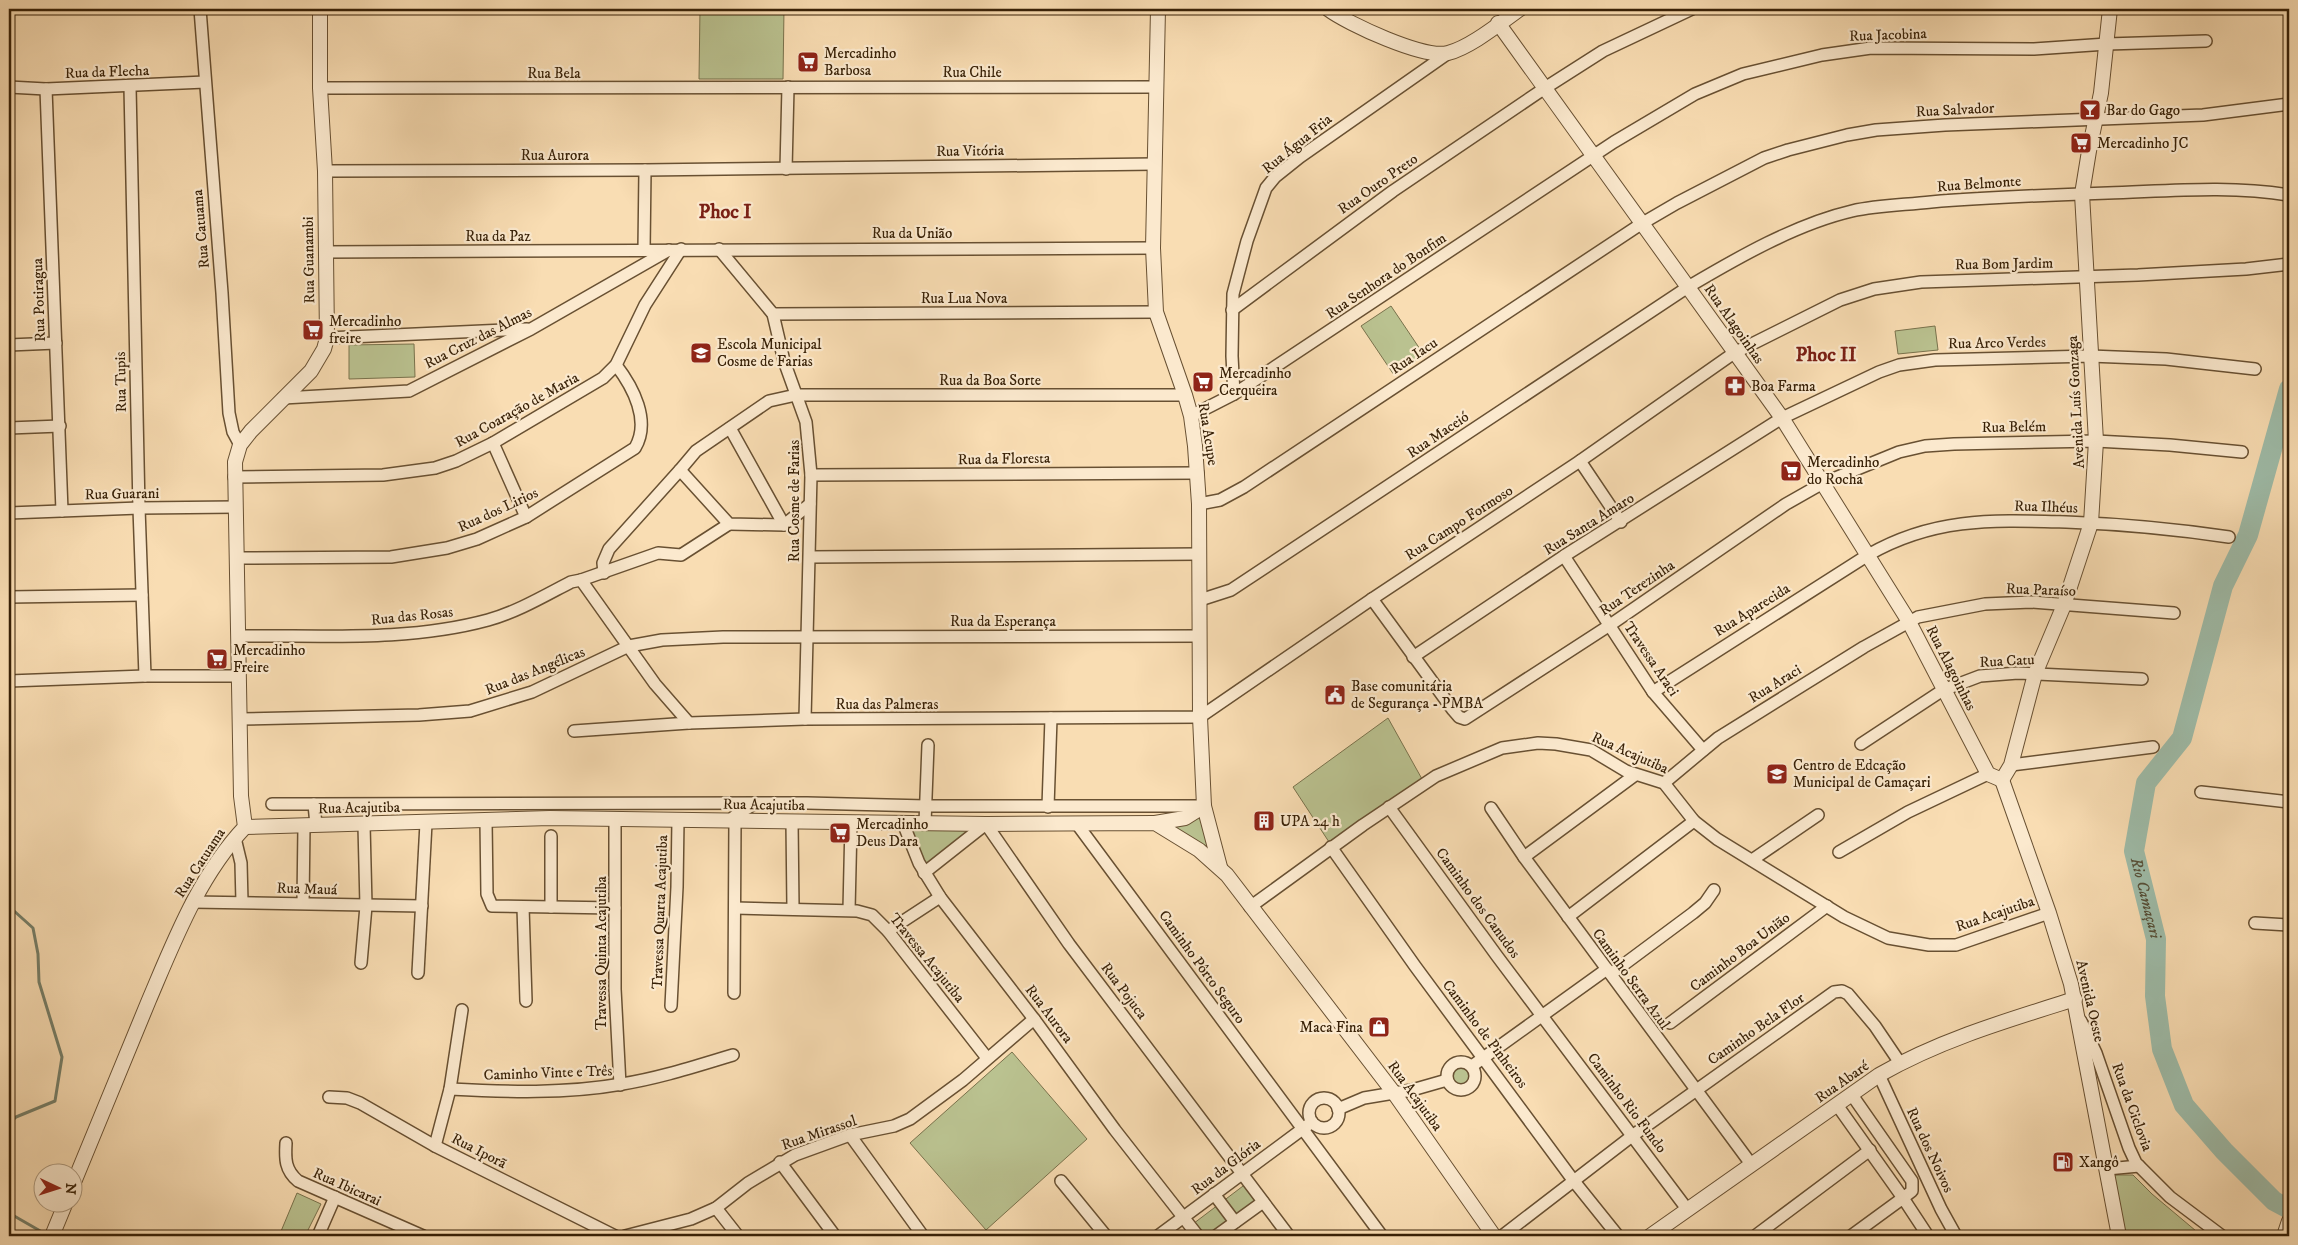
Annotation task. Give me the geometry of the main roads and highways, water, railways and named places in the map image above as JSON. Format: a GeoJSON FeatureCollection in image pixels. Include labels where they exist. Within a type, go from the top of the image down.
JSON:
{"type":"FeatureCollection","features":[{"type":"Feature","properties":{"kind":"waterway","name":"Rio Camaçari"},"geometry":{"type":"LineString","coordinates":[[2289,389],[2248,535],[2223,586],[2182,738],[2146,783],[2134,851],[2156,939],[2155,996],[2162,1049],[2184,1105],[2224,1151],[2274,1201],[2289,1209]]}},
{"type":"Feature","properties":{"kind":"waterway"},"geometry":{"type":"LineString","coordinates":[[9,882],[13,910],[33,928],[38,954],[39,982],[62,1057],[55,1101],[16,1117],[9,1123]]}},
{"type":"Feature","properties":{"kind":"waterway"},"geometry":{"type":"LineString","coordinates":[[9,1148],[11,1153],[9,1181]]}},
{"type":"Feature","properties":{"kind":"waterway"},"geometry":{"type":"LineString","coordinates":[[9,1213],[49,1236]]}},
{"type":"Feature","properties":{"kind":"place","name":"Mercadinho Barbosa"},"geometry":{"type":"Point","coordinates":[808,62]}},
{"type":"Feature","properties":{"kind":"place","name":"Bar do Gago"},"geometry":{"type":"Point","coordinates":[2090,110]}},
{"type":"Feature","properties":{"kind":"place","name":"Mercadinho JC"},"geometry":{"type":"Point","coordinates":[2081,143]}},
{"type":"Feature","properties":{"kind":"place","name":"Mercadinho freire"},"geometry":{"type":"Point","coordinates":[313,330]}},
{"type":"Feature","properties":{"kind":"place","name":"Escola Municipal Cosme de Farias"},"geometry":{"type":"Point","coordinates":[701,353]}},
{"type":"Feature","properties":{"kind":"place","name":"Mercadinho Cerqueira"},"geometry":{"type":"Point","coordinates":[1203,382]}},
{"type":"Feature","properties":{"kind":"place","name":"Boa Farma"},"geometry":{"type":"Point","coordinates":[1735,386]}},
{"type":"Feature","properties":{"kind":"place","name":"Mercadinho do Rocha"},"geometry":{"type":"Point","coordinates":[1791,471]}},
{"type":"Feature","properties":{"kind":"place","name":"Mercadinho Freire"},"geometry":{"type":"Point","coordinates":[217,659]}},
{"type":"Feature","properties":{"kind":"place","name":"Base comunitária de Segurança - PMBA"},"geometry":{"type":"Point","coordinates":[1335,695]}},
{"type":"Feature","properties":{"kind":"place","name":"Centro de Edcação Municipal de Camaçari"},"geometry":{"type":"Point","coordinates":[1777,774]}},
{"type":"Feature","properties":{"kind":"place","name":"UPA 24 h"},"geometry":{"type":"Point","coordinates":[1264,821]}},
{"type":"Feature","properties":{"kind":"place","name":"Mercadinho Deus Dara"},"geometry":{"type":"Point","coordinates":[840,833]}},
{"type":"Feature","properties":{"kind":"place","name":"Maca Fina"},"geometry":{"type":"Point","coordinates":[1379,1027]}},
{"type":"Feature","properties":{"kind":"place","name":"Xangô"},"geometry":{"type":"Point","coordinates":[2063,1162]}},
{"type":"Feature","properties":{"kind":"district","name":"Phoc I"},"geometry":{"type":"Point","coordinates":[725,212]}},
{"type":"Feature","properties":{"kind":"district","name":"Phoc II"},"geometry":{"type":"Point","coordinates":[1826,355]}}]}
